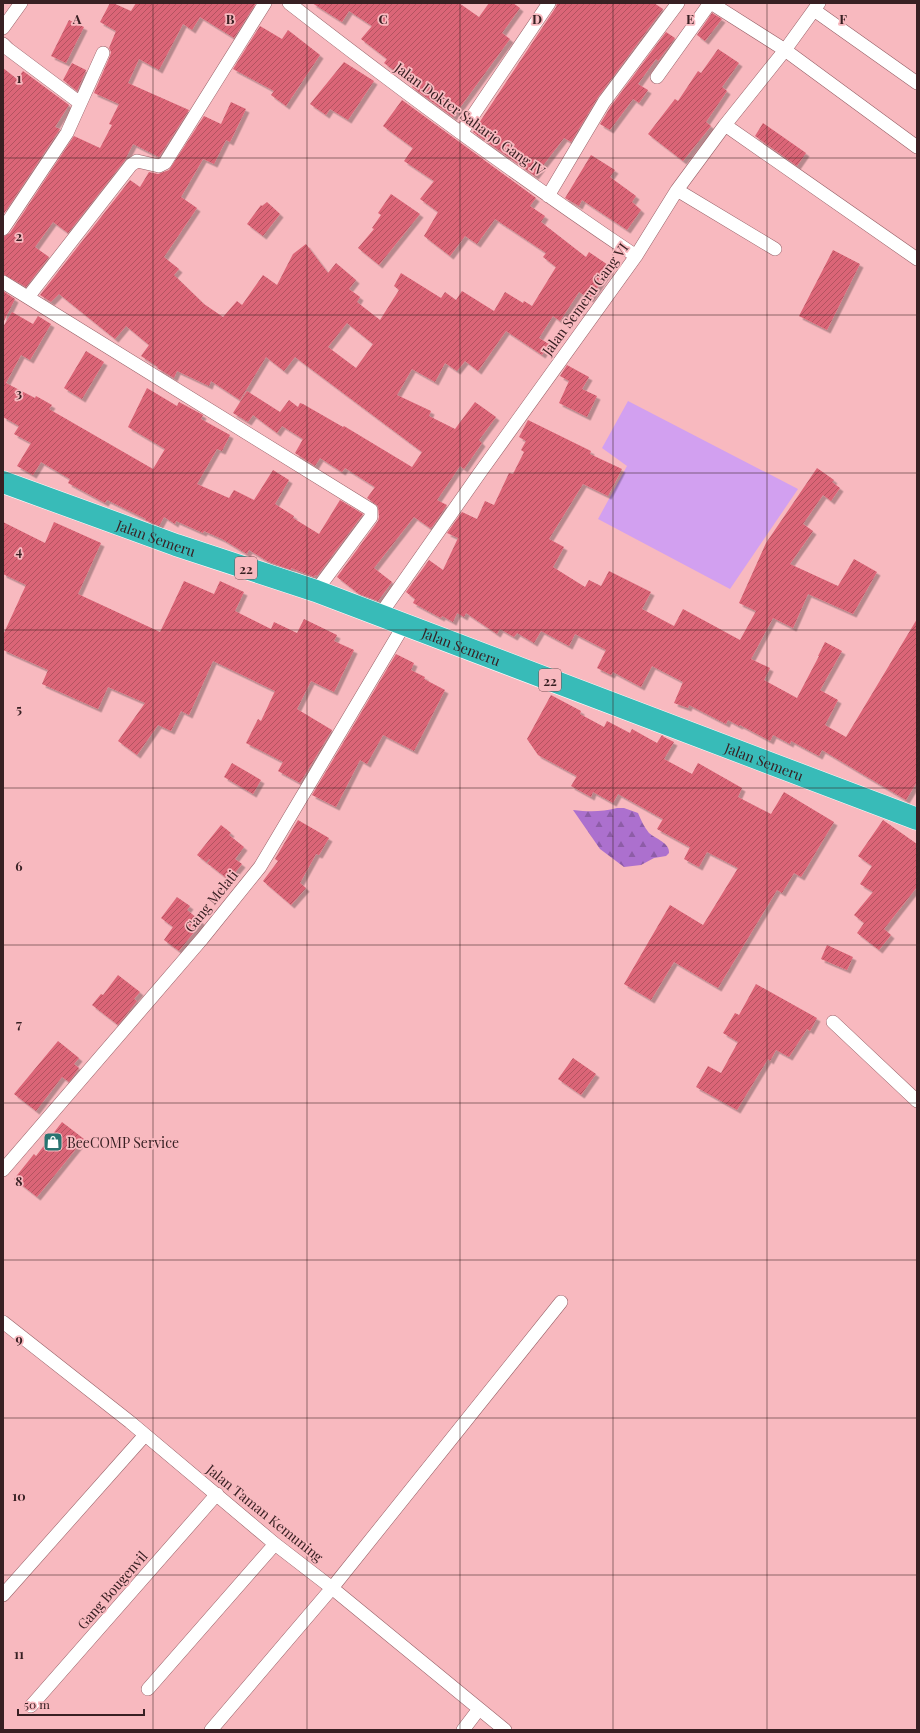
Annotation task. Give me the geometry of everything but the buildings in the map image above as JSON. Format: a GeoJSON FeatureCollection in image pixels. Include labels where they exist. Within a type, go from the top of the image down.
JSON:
{"type":"FeatureCollection","features":[{"type":"Feature","properties":{"kind":"highway","name":"Jalan Semeru"},"geometry":{"type":"LineString","coordinates":[[3,482],[176,545],[316,591],[917,819]]}},
{"type":"Feature","properties":{"kind":"street"},"geometry":{"type":"LineString","coordinates":[[3,28],[21,3]]}},
{"type":"Feature","properties":{"kind":"street"},"geometry":{"type":"LineString","coordinates":[[28,297],[131,165],[136,161],[159,166],[165,163],[265,3]]}},
{"type":"Feature","properties":{"kind":"street","name":"Jalan Dokter Saharjo Gang IV"},"geometry":{"type":"LineString","coordinates":[[289,3],[372,68],[461,133],[548,196],[636,256]]}},
{"type":"Feature","properties":{"kind":"street"},"geometry":{"type":"LineString","coordinates":[[461,133],[549,3]]}},
{"type":"Feature","properties":{"kind":"street"},"geometry":{"type":"LineString","coordinates":[[548,196],[604,102],[678,3]]}},
{"type":"Feature","properties":{"kind":"street"},"geometry":{"type":"LineString","coordinates":[[657,77],[711,3],[785,50],[917,147]]}},
{"type":"Feature","properties":{"kind":"street"},"geometry":{"type":"LineString","coordinates":[[816,6],[917,83]]}},
{"type":"Feature","properties":{"kind":"street","name":"Jalan Semeru Gang VI"},"geometry":{"type":"LineString","coordinates":[[380,615],[479,474],[636,256],[677,190],[724,125],[785,50],[816,6]]}},
{"type":"Feature","properties":{"kind":"street"},"geometry":{"type":"LineString","coordinates":[[3,44],[8,50],[80,103]]}},
{"type":"Feature","properties":{"kind":"street"},"geometry":{"type":"LineString","coordinates":[[3,229],[67,134],[103,53]]}},
{"type":"Feature","properties":{"kind":"street"},"geometry":{"type":"LineString","coordinates":[[724,125],[917,259]]}},
{"type":"Feature","properties":{"kind":"street"},"geometry":{"type":"LineString","coordinates":[[677,190],[775,249]]}},
{"type":"Feature","properties":{"kind":"street"},"geometry":{"type":"LineString","coordinates":[[3,282],[372,510],[371,517],[316,591]]}},
{"type":"Feature","properties":{"kind":"street","name":"Gang Melati"},"geometry":{"type":"LineString","coordinates":[[3,1170],[202,939],[260,867],[404,625]]}},
{"type":"Feature","properties":{"kind":"street"},"geometry":{"type":"LineString","coordinates":[[833,1022],[917,1101]]}},
{"type":"Feature","properties":{"kind":"street"},"geometry":{"type":"LineString","coordinates":[[211,1730],[332,1588],[561,1302]]}},
{"type":"Feature","properties":{"kind":"street","name":"Jalan Taman Kemuning"},"geometry":{"type":"LineString","coordinates":[[3,1322],[146,1435],[275,1544],[332,1588],[505,1730]]}},
{"type":"Feature","properties":{"kind":"street"},"geometry":{"type":"LineString","coordinates":[[3,1595],[146,1435]]}},
{"type":"Feature","properties":{"kind":"street","name":"Gang Bougenvil"},"geometry":{"type":"LineString","coordinates":[[32,1706],[217,1494]]}},
{"type":"Feature","properties":{"kind":"street"},"geometry":{"type":"LineString","coordinates":[[148,1688],[275,1544]]}},
{"type":"Feature","properties":{"kind":"street"},"geometry":{"type":"LineString","coordinates":[[463,1730],[479,1709]]}},
{"type":"Feature","properties":{"kind":"shaded area"},"geometry":{"type":"Polygon","coordinates":[[[628,401],[798,489],[730,589],[598,519],[627,466],[602,448],[628,401]]]}},
{"type":"Feature","properties":{"kind":"green space"},"geometry":{"type":"Polygon","coordinates":[[[624,808],[638,813],[647,831],[667,846],[669,853],[666,856],[654,858],[641,865],[624,867],[600,849],[573,810],[595,811],[624,808]]]}},
{"type":"Feature","properties":{"kind":"place","name":"BeeCOMP Service"},"geometry":{"type":"Point","coordinates":[53,1142]}}]}
